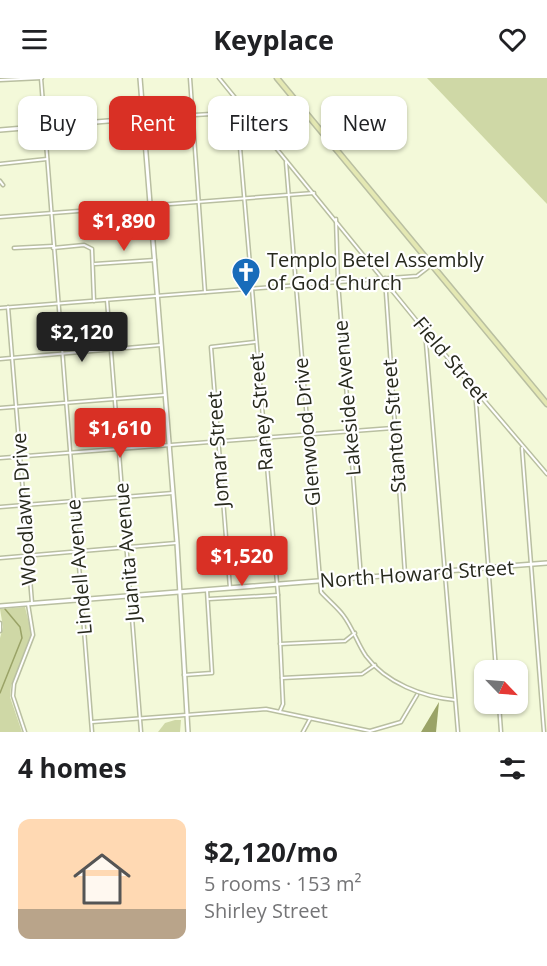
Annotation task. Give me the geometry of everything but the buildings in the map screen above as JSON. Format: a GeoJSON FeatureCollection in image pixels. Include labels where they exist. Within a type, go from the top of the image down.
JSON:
{"type":"FeatureCollection","features":[{"type":"Feature","properties":{"kind":"main road"},"geometry":{"type":"LineString","coordinates":[[277,78],[547,404]]}},
{"type":"Feature","properties":{"kind":"street"},"geometry":{"type":"LineString","coordinates":[[0,80],[41,78]]}},
{"type":"Feature","properties":{"kind":"street","name":"Lindell Avenue"},"geometry":{"type":"LineString","coordinates":[[41,78],[42,96]]}},
{"type":"Feature","properties":{"kind":"street"},"geometry":{"type":"LineString","coordinates":[[140,78],[142,96]]}},
{"type":"Feature","properties":{"kind":"street"},"geometry":{"type":"LineString","coordinates":[[190,78],[192,96]]}},
{"type":"Feature","properties":{"kind":"street","name":"Field Street"},"geometry":{"type":"LineString","coordinates":[[219,78],[233,96]]}},
{"type":"Feature","properties":{"kind":"street"},"geometry":{"type":"LineString","coordinates":[[0,130],[18,128]]}},
{"type":"Feature","properties":{"kind":"street","name":"Lindell Avenue"},"geometry":{"type":"LineString","coordinates":[[46,150],[92,732]]}},
{"type":"Feature","properties":{"kind":"street"},"geometry":{"type":"LineString","coordinates":[[147,150],[177,543],[188,732]]}},
{"type":"Feature","properties":{"kind":"street"},"geometry":{"type":"LineString","coordinates":[[195,150],[205,292]]}},
{"type":"Feature","properties":{"kind":"street","name":"Raney Street"},"geometry":{"type":"LineString","coordinates":[[241,150],[278,595],[283,704],[280,711]]}},
{"type":"Feature","properties":{"kind":"street","name":"Field Street"},"geometry":{"type":"LineString","coordinates":[[276,150],[336,218],[426,331],[547,474]]}},
{"type":"Feature","properties":{"kind":"street"},"geometry":{"type":"LineString","coordinates":[[0,164],[47,159]]}},
{"type":"Feature","properties":{"kind":"street","name":"Glenwood Drive"},"geometry":{"type":"LineString","coordinates":[[286,162],[321,592],[342,614],[356,633],[366,656],[375,665],[418,694],[455,700]]}},
{"type":"Feature","properties":{"kind":"street"},"geometry":{"type":"LineString","coordinates":[[0,181],[3,185]]}},
{"type":"Feature","properties":{"kind":"street"},"geometry":{"type":"LineString","coordinates":[[0,217],[315,193]]}},
{"type":"Feature","properties":{"kind":"street","name":"Lakeside Avenue"},"geometry":{"type":"LineString","coordinates":[[336,218],[338,282],[361,578]]}},
{"type":"Feature","properties":{"kind":"street"},"geometry":{"type":"LineString","coordinates":[[14,248],[88,247],[93,253],[94,301]]}},
{"type":"Feature","properties":{"kind":"street"},"geometry":{"type":"LineString","coordinates":[[94,264],[155,260]]}},
{"type":"Feature","properties":{"kind":"street"},"geometry":{"type":"LineString","coordinates":[[0,308],[417,276],[431,265]]}},
{"type":"Feature","properties":{"kind":"street","name":"Stanton Street"},"geometry":{"type":"LineString","coordinates":[[385,278],[393,428],[405,574]]}},
{"type":"Feature","properties":{"kind":"street","name":"Juanita Avenue"},"geometry":{"type":"LineString","coordinates":[[107,300],[141,732]]}},
{"type":"Feature","properties":{"kind":"street","name":"Woodlawn Drive"},"geometry":{"type":"LineString","coordinates":[[8,307],[33,635],[14,684],[12,696],[25,732]]}},
{"type":"Feature","properties":{"kind":"street"},"geometry":{"type":"LineString","coordinates":[[426,331],[458,732]]}},
{"type":"Feature","properties":{"kind":"street","name":"Jomar Street"},"geometry":{"type":"LineString","coordinates":[[230,588],[211,347],[255,342]]}},
{"type":"Feature","properties":{"kind":"street"},"geometry":{"type":"LineString","coordinates":[[0,359],[161,345]]}},
{"type":"Feature","properties":{"kind":"street"},"geometry":{"type":"LineString","coordinates":[[475,388],[495,660]]}},
{"type":"Feature","properties":{"kind":"street"},"geometry":{"type":"LineString","coordinates":[[0,408],[166,395]]}},
{"type":"Feature","properties":{"kind":"street"},"geometry":{"type":"LineString","coordinates":[[0,458],[393,428]]}},
{"type":"Feature","properties":{"kind":"street"},"geometry":{"type":"LineString","coordinates":[[522,446],[544,732]]}},
{"type":"Feature","properties":{"kind":"street"},"geometry":{"type":"LineString","coordinates":[[0,507],[173,493]]}},
{"type":"Feature","properties":{"kind":"street"},"geometry":{"type":"LineString","coordinates":[[0,558],[177,543]]}},
{"type":"Feature","properties":{"kind":"street","name":"North Howard Street"},"geometry":{"type":"LineString","coordinates":[[0,606],[547,563]]}},
{"type":"Feature","properties":{"kind":"street"},"geometry":{"type":"LineString","coordinates":[[184,675],[212,673],[207,590]]}},
{"type":"Feature","properties":{"kind":"street"},"geometry":{"type":"LineString","coordinates":[[208,599],[278,595]]}},
{"type":"Feature","properties":{"kind":"street"},"geometry":{"type":"LineString","coordinates":[[0,623],[0,632]]}},
{"type":"Feature","properties":{"kind":"street"},"geometry":{"type":"LineString","coordinates":[[280,644],[345,641],[356,633]]}},
{"type":"Feature","properties":{"kind":"street"},"geometry":{"type":"LineString","coordinates":[[282,678],[362,674],[375,665]]}},
{"type":"Feature","properties":{"kind":"street"},"geometry":{"type":"LineString","coordinates":[[92,722],[187,714],[280,711],[347,730],[370,731],[401,722],[418,694]]}},
{"type":"Feature","properties":{"kind":"street"},"geometry":{"type":"LineString","coordinates":[[500,714],[501,732]]}},
{"type":"Feature","properties":{"kind":"street"},"geometry":{"type":"LineString","coordinates":[[303,732],[310,719]]}},
{"type":"Feature","properties":{"kind":"shaded area"},"geometry":{"type":"Polygon","coordinates":[[[427,78],[547,78],[547,204],[427,78]]]}},
{"type":"Feature","properties":{"kind":"shaded area"},"geometry":{"type":"Polygon","coordinates":[[[25,607],[32,635],[11,686],[10,697],[22,732],[0,732],[0,638],[3,627],[0,609],[25,607]]]}},
{"type":"Feature","properties":{"kind":"shaded area"},"geometry":{"type":"Polygon","coordinates":[[[439,702],[436,732],[421,732],[439,702]]]}},
{"type":"Feature","properties":{"kind":"shaded area"},"geometry":{"type":"Polygon","coordinates":[[[181,720],[180,732],[158,732],[165,723],[181,720]]]}},
{"type":"Feature","properties":{"kind":"waterway"},"geometry":{"type":"LineString","coordinates":[[0,693],[22,638],[20,627],[5,609]]}},
{"type":"Feature","properties":{"kind":"place","name":"Templo Betel Assembly of God Church"},"geometry":{"type":"Point","coordinates":[246,298]}}]}
